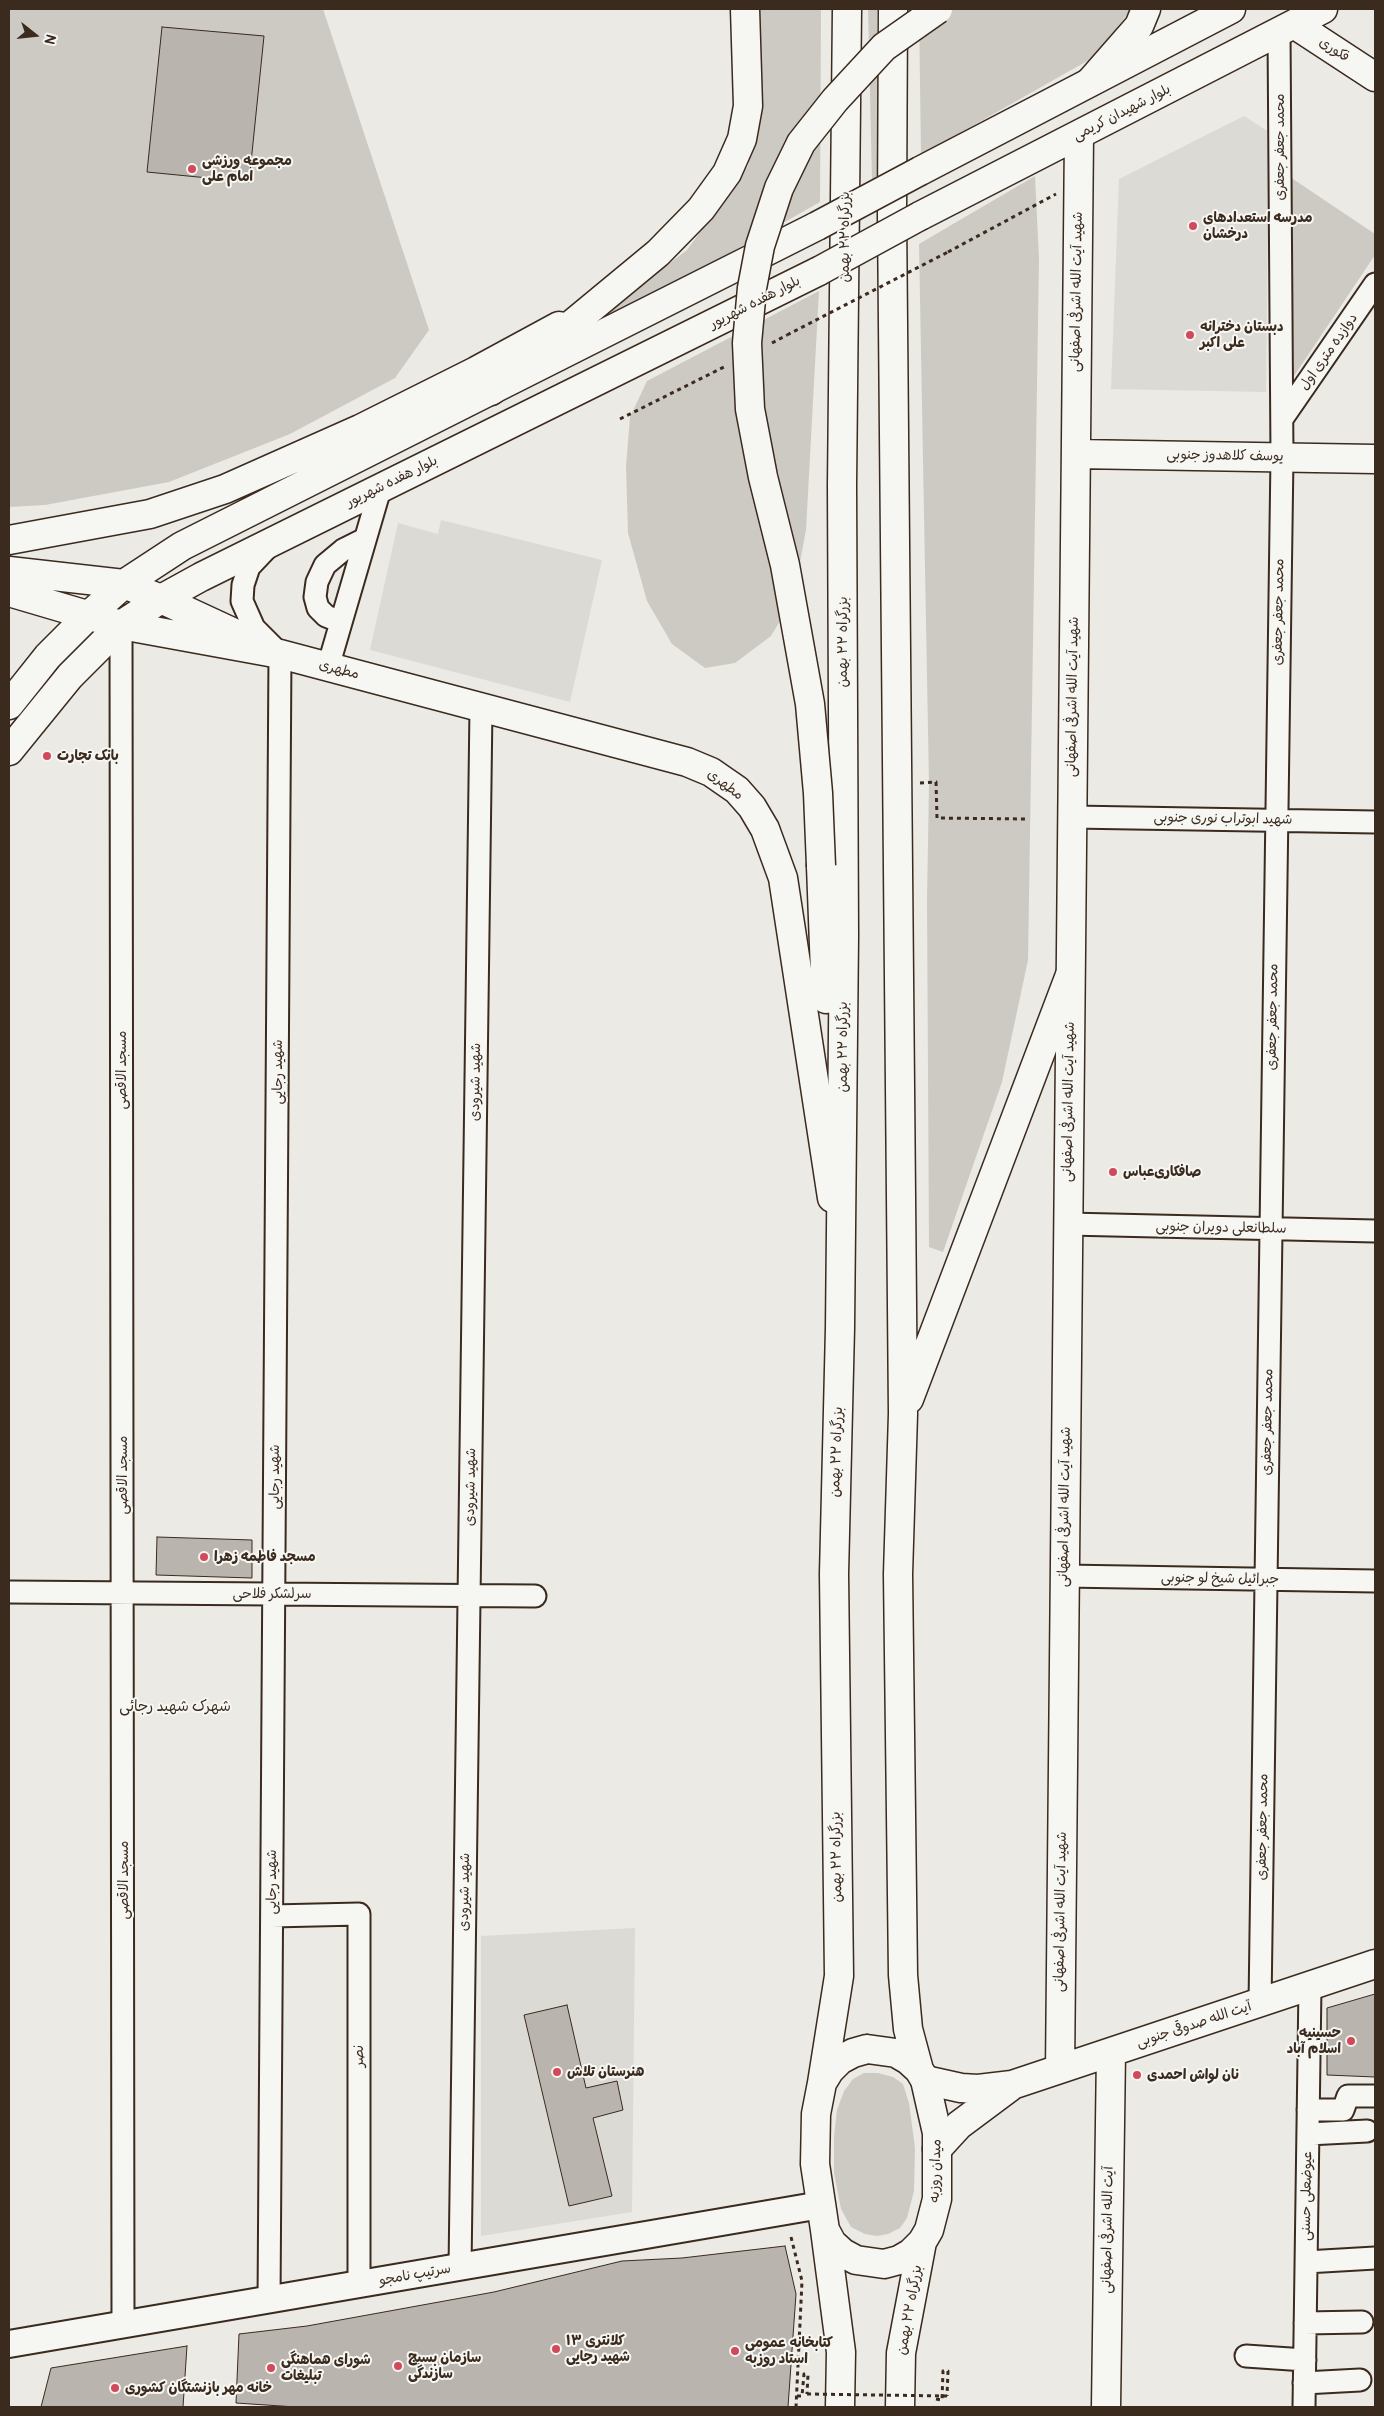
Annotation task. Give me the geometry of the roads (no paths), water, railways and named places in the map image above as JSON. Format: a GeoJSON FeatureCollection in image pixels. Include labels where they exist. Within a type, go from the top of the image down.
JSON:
{"type":"FeatureCollection","features":[{"type":"Feature","properties":{"kind":"main road"},"geometry":{"type":"LineString","coordinates":[[491,391],[658,253],[701,209],[727,173],[742,139],[748,106],[745,9]]}},
{"type":"Feature","properties":{"kind":"main road","name":"بزرگراه ۲۲ بهمن"},"geometry":{"type":"LineString","coordinates":[[822,2083],[839,1976],[834,1574],[839,1376],[844,946],[842,485],[847,9]]}},
{"type":"Feature","properties":{"kind":"main road"},"geometry":{"type":"LineString","coordinates":[[893,9],[892,215],[903,1414],[898,1574],[903,1975],[908,2029],[922,2075],[961,2088],[978,2090],[1012,2086]]}},
{"type":"Feature","properties":{"kind":"main road"},"geometry":{"type":"LineString","coordinates":[[839,1376],[818,793],[810,704],[785,565],[763,477],[750,409],[747,343],[752,288],[760,246],[779,188],[801,143],[835,100],[884,46],[938,9]]}},
{"type":"Feature","properties":{"kind":"main road"},"geometry":{"type":"LineString","coordinates":[[1090,82],[1139,26],[1146,9]]}},
{"type":"Feature","properties":{"kind":"main road"},"geometry":{"type":"LineString","coordinates":[[9,705],[48,656],[88,616],[124,584],[182,546],[817,226],[1231,9]]}},
{"type":"Feature","properties":{"kind":"main road"},"geometry":{"type":"LineString","coordinates":[[1250,9],[1247,20],[1252,28],[1259,30],[1268,30],[1294,21]]}},
{"type":"Feature","properties":{"kind":"main road","name":"بلوار شهیدان کریمی"},"geometry":{"type":"LineString","coordinates":[[819,271],[920,216],[1079,135],[1294,21],[1323,9]]}},
{"type":"Feature","properties":{"kind":"main road","name":"فکوری"},"geometry":{"type":"LineString","coordinates":[[1294,21],[1375,77]]}},
{"type":"Feature","properties":{"kind":"main road","name":"شهید آیت الله اشرفی اصفهانی"},"geometry":{"type":"LineString","coordinates":[[1060,2070],[1079,135]]}},
{"type":"Feature","properties":{"kind":"main road","name":"بلوار هفده شهریور"},"geometry":{"type":"LineString","coordinates":[[9,752],[70,676],[121,625],[161,599],[281,537],[819,271]]}},
{"type":"Feature","properties":{"kind":"main road"},"geometry":{"type":"LineString","coordinates":[[9,540],[150,514],[225,489],[369,425],[476,371],[591,308]]}},
{"type":"Feature","properties":{"kind":"main road","name":"یوسف کلاهدوز جنوبی"},"geometry":{"type":"LineString","coordinates":[[1076,454],[1375,459]]}},
{"type":"Feature","properties":{"kind":"main road"},"geometry":{"type":"LineString","coordinates":[[9,572],[124,584],[280,654]]}},
{"type":"Feature","properties":{"kind":"main road"},"geometry":{"type":"LineString","coordinates":[[9,592],[121,625],[280,654]]}},
{"type":"Feature","properties":{"kind":"main road","name":"مطهری"},"geometry":{"type":"LineString","coordinates":[[280,654],[687,762],[711,772],[737,790],[752,808],[765,829],[783,878],[832,1198]]}},
{"type":"Feature","properties":{"kind":"main road"},"geometry":{"type":"LineString","coordinates":[[903,1414],[1070,975]]}},
{"type":"Feature","properties":{"kind":"main road","name":"آیت الله صدوقی جنوبی"},"geometry":{"type":"LineString","coordinates":[[1012,2086],[1375,1964]]}},
{"type":"Feature","properties":{"kind":"main road","name":"میدان روزبه"},"geometry":{"type":"LineString","coordinates":[[867,2049],[896,2053],[908,2060],[922,2075],[937,2133],[936,2199],[929,2230],[922,2242],[911,2253],[899,2260],[884,2264],[870,2264],[856,2260],[843,2253],[832,2243],[823,2218],[814,2146],[816,2114],[822,2083],[830,2070],[840,2060],[853,2053],[867,2049]]}},
{"type":"Feature","properties":{"kind":"main road","name":"آیت الله اشرفی اصفهانی"},"geometry":{"type":"LineString","coordinates":[[1106,2407],[1111,2052]]}},
{"type":"Feature","properties":{"kind":"main road"},"geometry":{"type":"LineString","coordinates":[[937,2149],[959,2125],[1012,2086]]}},
{"type":"Feature","properties":{"kind":"main road"},"geometry":{"type":"LineString","coordinates":[[823,2218],[841,2352],[840,2407]]}},
{"type":"Feature","properties":{"kind":"main road","name":"بزرگراه ۲۲ بهمن"},"geometry":{"type":"LineString","coordinates":[[900,2407],[901,2353],[922,2242]]}},
{"type":"Feature","properties":{"kind":"street","name":"محمد جعفر جعفری"},"geometry":{"type":"LineString","coordinates":[[1260,2002],[1282,419],[1294,21]]}},
{"type":"Feature","properties":{"kind":"street","name":"دوازده متری اول"},"geometry":{"type":"LineString","coordinates":[[1282,419],[1375,284]]}},
{"type":"Feature","properties":{"kind":"street"},"geometry":{"type":"LineString","coordinates":[[328,667],[380,489]]}},
{"type":"Feature","properties":{"kind":"street"},"geometry":{"type":"LineString","coordinates":[[280,654],[254,628],[242,601],[249,567],[261,553],[281,537]]}},
{"type":"Feature","properties":{"kind":"street"},"geometry":{"type":"LineString","coordinates":[[342,622],[326,616],[318,608],[315,598],[317,582],[325,565],[343,550],[365,539]]}},
{"type":"Feature","properties":{"kind":"street","name":"مسجد الاقصی"},"geometry":{"type":"LineString","coordinates":[[121,625],[123,2325]]}},
{"type":"Feature","properties":{"kind":"street","name":"شهید رجایی"},"geometry":{"type":"LineString","coordinates":[[269,2300],[280,654]]}},
{"type":"Feature","properties":{"kind":"street","name":"شهید شیرودی"},"geometry":{"type":"LineString","coordinates":[[460,2267],[481,708]]}},
{"type":"Feature","properties":{"kind":"street","name":"شهید ابوتراب نوری جنوبی"},"geometry":{"type":"LineString","coordinates":[[1072,817],[1375,822]]}},
{"type":"Feature","properties":{"kind":"street","name":"سلطانعلی دویران جنوبی"},"geometry":{"type":"LineString","coordinates":[[1068,1224],[1375,1231]]}},
{"type":"Feature","properties":{"kind":"street","name":"جبرائیل شیخ لو جنوبی"},"geometry":{"type":"LineString","coordinates":[[1064,1576],[1375,1581]]}},
{"type":"Feature","properties":{"kind":"street","name":"سرلشکر فلاحی"},"geometry":{"type":"LineString","coordinates":[[9,1592],[535,1596]]}},
{"type":"Feature","properties":{"kind":"street","name":"نصر"},"geometry":{"type":"LineString","coordinates":[[272,1916],[359,1914],[359,2284]]}},
{"type":"Feature","properties":{"kind":"street","name":"عیوضعلی حسنی"},"geometry":{"type":"LineString","coordinates":[[1304,2407],[1310,1986]]}},
{"type":"Feature","properties":{"kind":"street"},"geometry":{"type":"LineString","coordinates":[[1308,2110],[1343,2110],[1348,2096],[1375,2096]]}},
{"type":"Feature","properties":{"kind":"street"},"geometry":{"type":"LineString","coordinates":[[1308,2134],[1367,2132]]}},
{"type":"Feature","properties":{"kind":"street","name":"سرتیپ نامجو"},"geometry":{"type":"LineString","coordinates":[[9,2344],[460,2267],[823,2218]]}},
{"type":"Feature","properties":{"kind":"street"},"geometry":{"type":"LineString","coordinates":[[1306,2262],[1375,2258]]}},
{"type":"Feature","properties":{"kind":"street"},"geometry":{"type":"LineString","coordinates":[[1305,2323],[1362,2322]]}},
{"type":"Feature","properties":{"kind":"street"},"geometry":{"type":"LineString","coordinates":[[1246,2356],[1305,2360]]}},
{"type":"Feature","properties":{"kind":"street"},"geometry":{"type":"LineString","coordinates":[[1304,2382],[1360,2380]]}},
{"type":"Feature","properties":{"kind":"place","name":"مجموعه ورزشی امام علی"},"geometry":{"type":"Point","coordinates":[192,169]}},
{"type":"Feature","properties":{"kind":"place","name":"مدرسه استعدادهای درخشان"},"geometry":{"type":"Point","coordinates":[1193,226]}},
{"type":"Feature","properties":{"kind":"place","name":"دبستان دخترانه علی اکبر"},"geometry":{"type":"Point","coordinates":[1190,335]}},
{"type":"Feature","properties":{"kind":"place","name":"بانک تجارت"},"geometry":{"type":"Point","coordinates":[47,756]}},
{"type":"Feature","properties":{"kind":"place","name":"صافکاری‌عباس"},"geometry":{"type":"Point","coordinates":[1113,1172]}},
{"type":"Feature","properties":{"kind":"place","name":"مسجد فاطمه زهرا"},"geometry":{"type":"Point","coordinates":[204,1557]}},
{"type":"Feature","properties":{"kind":"place","name":"حسینیه اسلام آباد"},"geometry":{"type":"Point","coordinates":[1351,2041]}},
{"type":"Feature","properties":{"kind":"place","name":"هنرستان تلاش"},"geometry":{"type":"Point","coordinates":[557,2072]}},
{"type":"Feature","properties":{"kind":"place","name":"نان لواش احمدی"},"geometry":{"type":"Point","coordinates":[1137,2075]}},
{"type":"Feature","properties":{"kind":"place","name":"کلانتری ۱۳ شهید رجایی"},"geometry":{"type":"Point","coordinates":[556,2349]}},
{"type":"Feature","properties":{"kind":"place","name":"کتابخانه عمومی استاد روزبه"},"geometry":{"type":"Point","coordinates":[735,2351]}},
{"type":"Feature","properties":{"kind":"place","name":"سازمان بسیج سازندگی"},"geometry":{"type":"Point","coordinates":[398,2366]}},
{"type":"Feature","properties":{"kind":"place","name":"شورای هماهنگی تبلیغات"},"geometry":{"type":"Point","coordinates":[271,2368]}},
{"type":"Feature","properties":{"kind":"place","name":"خانه مهر بازنشتگان کشوری"},"geometry":{"type":"Point","coordinates":[115,2388]}},
{"type":"Feature","properties":{"kind":"district","name":"شهرک شهید رجائی"},"geometry":{"type":"Point","coordinates":[175,1707]}}]}
